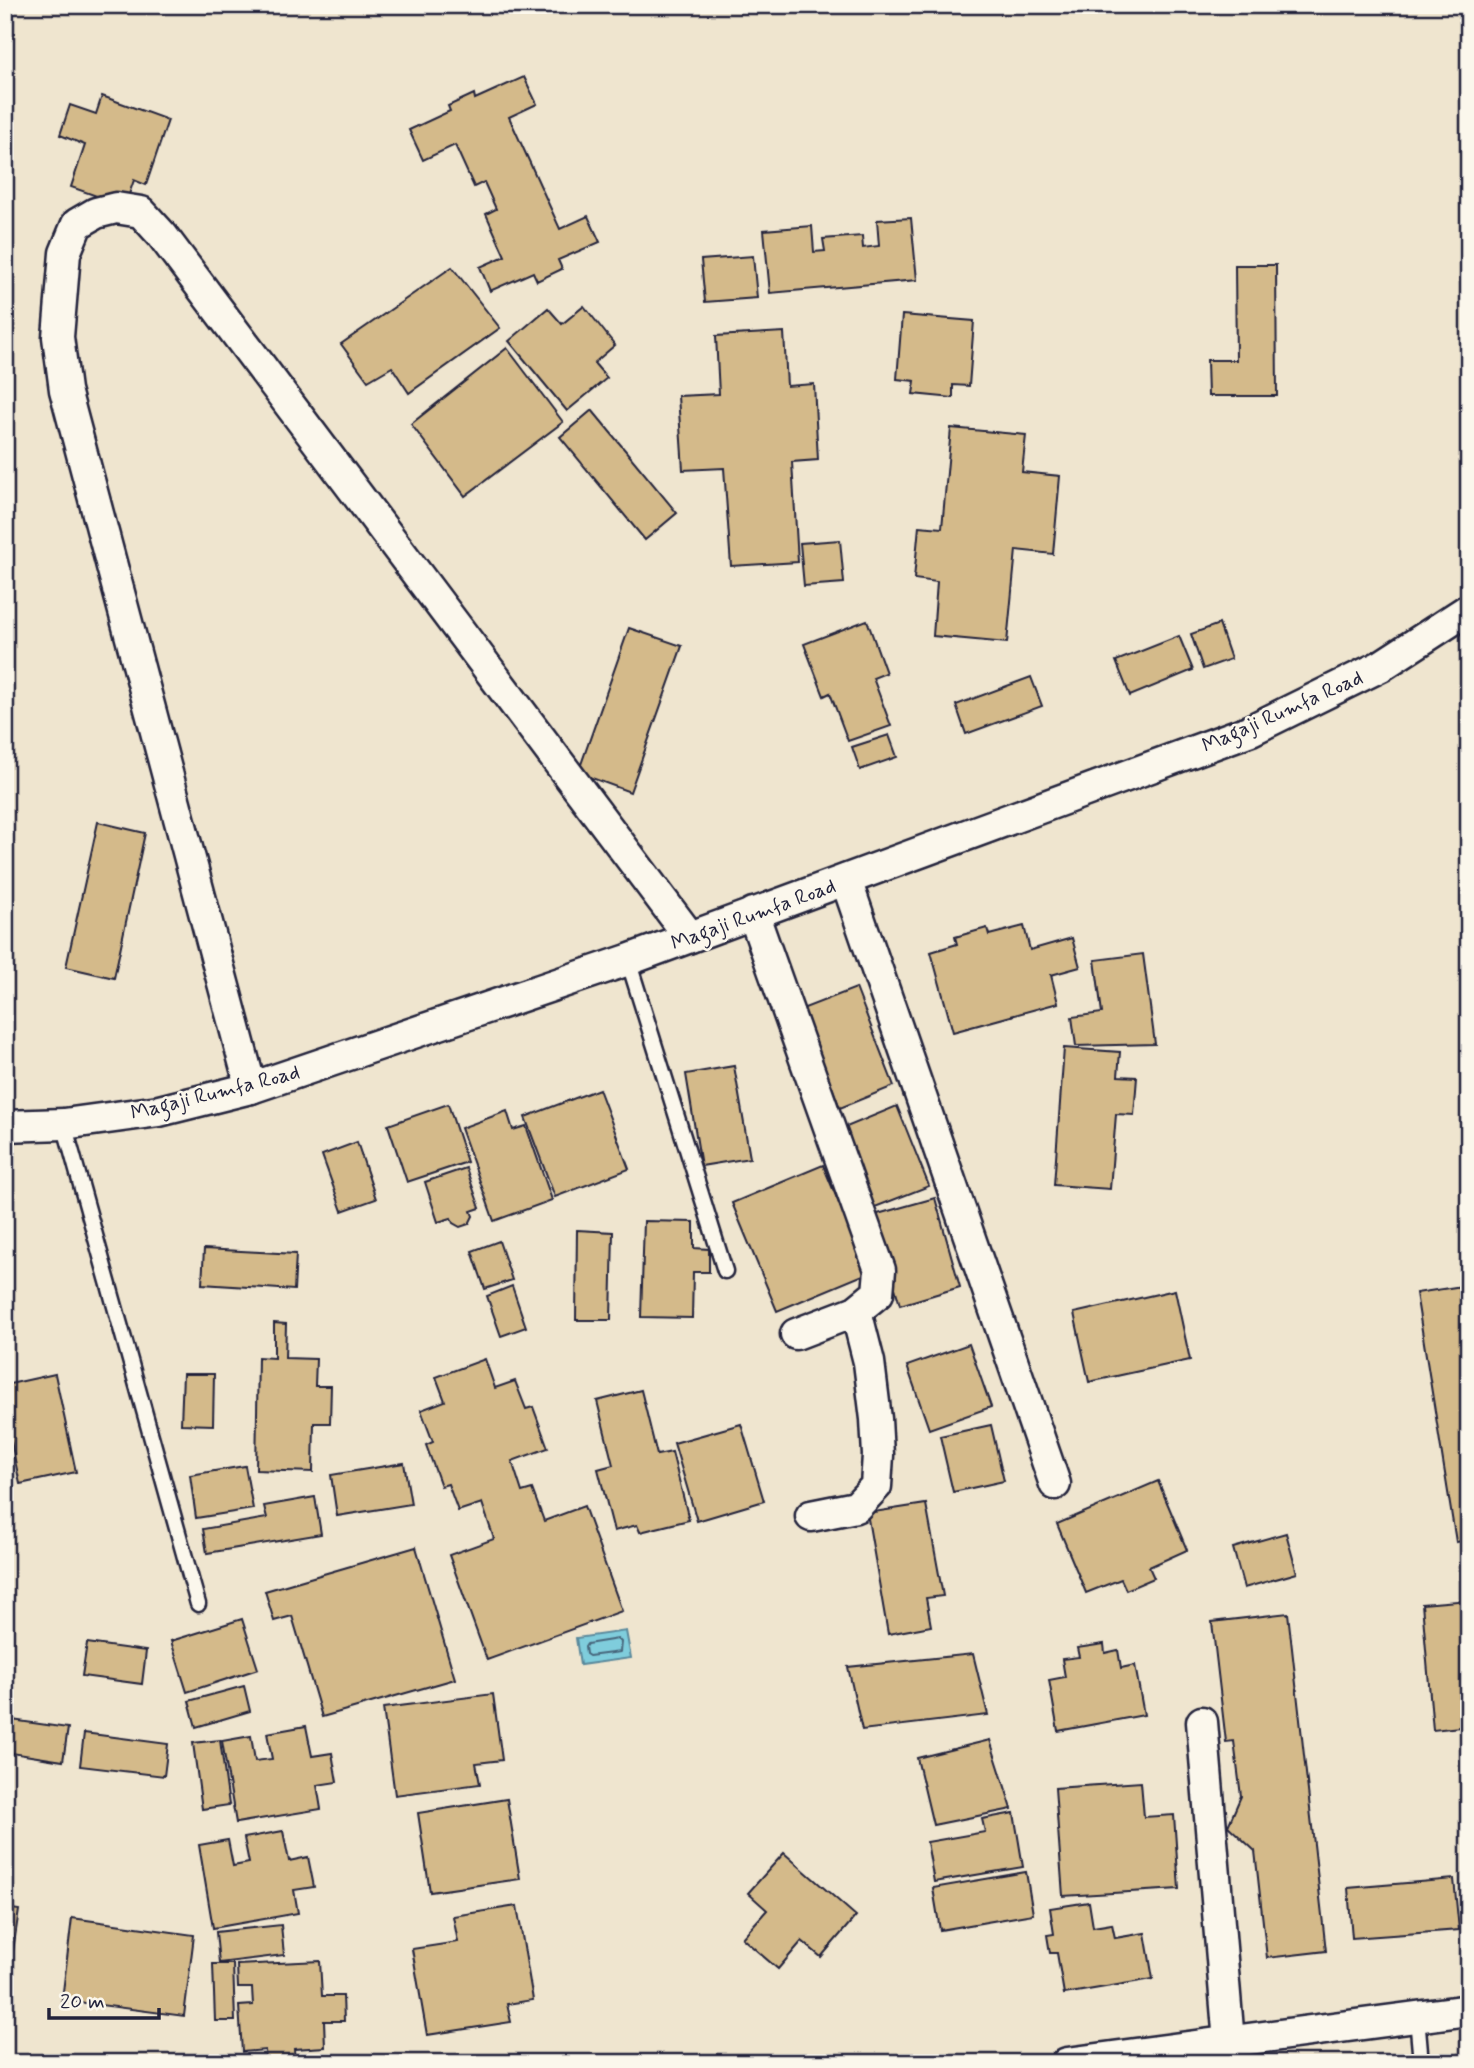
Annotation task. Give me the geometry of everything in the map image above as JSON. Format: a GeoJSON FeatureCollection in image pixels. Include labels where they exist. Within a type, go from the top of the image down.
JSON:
{"type":"FeatureCollection","features":[{"type":"Feature","properties":{"kind":"street"},"geometry":{"type":"LineString","coordinates":[[251,1088],[65,390],[58,337],[65,253],[77,224],[96,213],[116,208],[141,212],[162,235],[690,937]]}},
{"type":"Feature","properties":{"kind":"street","name":"Magaji Rumfa Road"},"geometry":{"type":"LineString","coordinates":[[5,1126],[64,1124],[159,1111],[251,1088],[628,960],[1251,730],[1381,666],[1469,609]]}},
{"type":"Feature","properties":{"kind":"street"},"geometry":{"type":"LineString","coordinates":[[846,880],[1055,1484]]}},
{"type":"Feature","properties":{"kind":"street"},"geometry":{"type":"LineString","coordinates":[[753,913],[880,1270],[878,1293],[856,1311],[796,1334]]}},
{"type":"Feature","properties":{"kind":"street"},"geometry":{"type":"LineString","coordinates":[[811,1516],[856,1507],[876,1486],[878,1455],[875,1407],[869,1362],[856,1311]]}},
{"type":"Feature","properties":{"kind":"street"},"geometry":{"type":"LineString","coordinates":[[1202,1721],[1229,2042]]}},
{"type":"Feature","properties":{"kind":"street"},"geometry":{"type":"LineString","coordinates":[[1068,2063],[1469,2010]]}},
{"type":"Feature","properties":{"kind":"lane"},"geometry":{"type":"LineString","coordinates":[[628,960],[725,1271]]}},
{"type":"Feature","properties":{"kind":"lane"},"geometry":{"type":"LineString","coordinates":[[64,1124],[198,1604]]}},
{"type":"Feature","properties":{"kind":"lane"},"geometry":{"type":"LineString","coordinates":[[1417,2017],[1422,2063]]}},
{"type":"Feature","properties":{"kind":"water"},"geometry":{"type":"Polygon","coordinates":[[[626,1631],[631,1658],[580,1665],[576,1638],[626,1631]]]}},
{"type":"Feature","properties":{"kind":"building"},"geometry":{"type":"Polygon","coordinates":[[[524,77],[537,104],[509,117],[560,229],[588,216],[600,242],[558,260],[562,269],[537,281],[533,272],[490,291],[480,267],[505,256],[486,214],[496,209],[484,182],[474,187],[455,145],[423,160],[409,130],[450,111],[448,106],[474,94],[475,99],[524,77]]]}},
{"type":"Feature","properties":{"kind":"building"},"geometry":{"type":"Polygon","coordinates":[[[102,96],[168,120],[146,185],[134,180],[125,206],[71,187],[85,145],[60,135],[70,105],[96,114],[102,96]]]}},
{"type":"Feature","properties":{"kind":"building"},"geometry":{"type":"Polygon","coordinates":[[[911,218],[917,280],[770,293],[764,230],[812,226],[814,252],[825,251],[823,239],[862,236],[863,248],[879,246],[877,220],[911,218]]]}},
{"type":"Feature","properties":{"kind":"building"},"geometry":{"type":"Polygon","coordinates":[[[753,256],[757,298],[705,302],[701,260],[753,256]]]}},
{"type":"Feature","properties":{"kind":"building"},"geometry":{"type":"Polygon","coordinates":[[[1235,265],[1276,265],[1277,396],[1208,396],[1207,360],[1236,360],[1235,265]]]}},
{"type":"Feature","properties":{"kind":"building"},"geometry":{"type":"Polygon","coordinates":[[[452,267],[500,328],[409,393],[392,367],[368,381],[341,344],[452,267]]]}},
{"type":"Feature","properties":{"kind":"building"},"geometry":{"type":"Polygon","coordinates":[[[584,306],[615,345],[594,363],[607,378],[567,411],[509,341],[548,308],[562,324],[584,306]]]}},
{"type":"Feature","properties":{"kind":"building"},"geometry":{"type":"Polygon","coordinates":[[[902,315],[974,321],[969,386],[953,385],[953,398],[913,394],[915,381],[897,379],[902,315]]]}},
{"type":"Feature","properties":{"kind":"building"},"geometry":{"type":"Polygon","coordinates":[[[784,332],[787,386],[814,384],[818,460],[792,462],[798,562],[731,566],[724,468],[683,470],[678,396],[719,394],[716,336],[784,332]]]}},
{"type":"Feature","properties":{"kind":"building"},"geometry":{"type":"Polygon","coordinates":[[[507,348],[563,422],[465,496],[411,424],[507,348]]]}},
{"type":"Feature","properties":{"kind":"building"},"geometry":{"type":"Polygon","coordinates":[[[592,410],[677,513],[645,540],[560,437],[592,410]]]}},
{"type":"Feature","properties":{"kind":"building"},"geometry":{"type":"Polygon","coordinates":[[[951,428],[1026,435],[1022,472],[1060,476],[1053,554],[1016,550],[1007,643],[933,636],[937,582],[914,579],[919,526],[942,528],[951,428]]]}},
{"type":"Feature","properties":{"kind":"building"},"geometry":{"type":"Polygon","coordinates":[[[840,540],[844,583],[804,586],[800,543],[840,540]]]}},
{"type":"Feature","properties":{"kind":"building"},"geometry":{"type":"Polygon","coordinates":[[[867,620],[886,673],[873,678],[891,726],[848,741],[830,693],[824,696],[804,644],[867,620]]]}},
{"type":"Feature","properties":{"kind":"building"},"geometry":{"type":"Polygon","coordinates":[[[1219,624],[1231,659],[1203,669],[1191,634],[1219,624]]]}},
{"type":"Feature","properties":{"kind":"building"},"geometry":{"type":"Polygon","coordinates":[[[629,628],[682,646],[630,792],[578,773],[629,628]]]}},
{"type":"Feature","properties":{"kind":"building"},"geometry":{"type":"Polygon","coordinates":[[[1179,636],[1193,670],[1130,696],[1116,661],[1179,636]]]}},
{"type":"Feature","properties":{"kind":"building"},"geometry":{"type":"Polygon","coordinates":[[[1031,677],[1042,706],[966,734],[956,705],[1031,677]]]}},
{"type":"Feature","properties":{"kind":"building"},"geometry":{"type":"Polygon","coordinates":[[[889,735],[897,757],[860,770],[852,747],[889,735]]]}},
{"type":"Feature","properties":{"kind":"building"},"geometry":{"type":"Polygon","coordinates":[[[98,822],[145,833],[114,978],[66,967],[98,822]]]}},
{"type":"Feature","properties":{"kind":"building"},"geometry":{"type":"Polygon","coordinates":[[[1024,926],[1030,950],[1072,938],[1080,967],[1051,975],[1058,1003],[953,1032],[931,952],[957,944],[955,937],[987,928],[989,935],[1024,926]]]}},
{"type":"Feature","properties":{"kind":"building"},"geometry":{"type":"Polygon","coordinates":[[[1143,954],[1155,1044],[1076,1046],[1072,1017],[1102,1013],[1095,960],[1143,954]]]}},
{"type":"Feature","properties":{"kind":"building"},"geometry":{"type":"Polygon","coordinates":[[[856,988],[894,1086],[840,1108],[802,1009],[856,988]]]}},
{"type":"Feature","properties":{"kind":"building"},"geometry":{"type":"Polygon","coordinates":[[[1064,1048],[1120,1052],[1118,1076],[1137,1077],[1134,1115],[1116,1114],[1110,1189],[1054,1185],[1064,1048]]]}},
{"type":"Feature","properties":{"kind":"building"},"geometry":{"type":"Polygon","coordinates":[[[734,1066],[750,1158],[701,1166],[686,1074],[734,1066]]]}},
{"type":"Feature","properties":{"kind":"building"},"geometry":{"type":"Polygon","coordinates":[[[599,1089],[629,1169],[555,1197],[525,1117],[599,1089]]]}},
{"type":"Feature","properties":{"kind":"building"},"geometry":{"type":"Polygon","coordinates":[[[448,1104],[467,1162],[407,1182],[388,1125],[448,1104]]]}},
{"type":"Feature","properties":{"kind":"building"},"geometry":{"type":"Polygon","coordinates":[[[897,1106],[929,1186],[870,1209],[839,1130],[897,1106]]]}},
{"type":"Feature","properties":{"kind":"building"},"geometry":{"type":"Polygon","coordinates":[[[507,1111],[513,1130],[526,1126],[552,1200],[494,1221],[461,1128],[507,1111]]]}},
{"type":"Feature","properties":{"kind":"building"},"geometry":{"type":"Polygon","coordinates":[[[357,1142],[376,1199],[342,1211],[322,1155],[357,1142]]]}},
{"type":"Feature","properties":{"kind":"building"},"geometry":{"type":"Polygon","coordinates":[[[823,1165],[868,1273],[777,1311],[732,1203],[823,1165]]]}},
{"type":"Feature","properties":{"kind":"building"},"geometry":{"type":"Polygon","coordinates":[[[466,1168],[480,1208],[471,1211],[473,1216],[469,1224],[460,1227],[453,1223],[451,1218],[438,1222],[425,1182],[466,1168]]]}},
{"type":"Feature","properties":{"kind":"building"},"geometry":{"type":"Polygon","coordinates":[[[935,1198],[960,1287],[900,1305],[874,1215],[935,1198]]]}},
{"type":"Feature","properties":{"kind":"building"},"geometry":{"type":"Polygon","coordinates":[[[644,1221],[694,1222],[694,1248],[709,1249],[709,1272],[693,1272],[692,1318],[641,1317],[644,1221]]]}},
{"type":"Feature","properties":{"kind":"building"},"geometry":{"type":"Polygon","coordinates":[[[577,1230],[613,1232],[611,1320],[576,1320],[577,1230]]]}},
{"type":"Feature","properties":{"kind":"building"},"geometry":{"type":"Polygon","coordinates":[[[499,1241],[512,1280],[485,1289],[472,1251],[499,1241]]]}},
{"type":"Feature","properties":{"kind":"building"},"geometry":{"type":"Polygon","coordinates":[[[204,1249],[296,1254],[294,1290],[202,1284],[204,1249]]]}},
{"type":"Feature","properties":{"kind":"building"},"geometry":{"type":"Polygon","coordinates":[[[1469,1285],[1469,1540],[1456,1542],[1416,1293],[1469,1285]]]}},
{"type":"Feature","properties":{"kind":"building"},"geometry":{"type":"Polygon","coordinates":[[[512,1286],[526,1327],[501,1336],[487,1296],[512,1286]]]}},
{"type":"Feature","properties":{"kind":"building"},"geometry":{"type":"Polygon","coordinates":[[[1175,1290],[1190,1360],[1089,1382],[1074,1313],[1175,1290]]]}},
{"type":"Feature","properties":{"kind":"building"},"geometry":{"type":"Polygon","coordinates":[[[274,1323],[286,1324],[285,1358],[316,1359],[315,1386],[331,1386],[330,1423],[314,1423],[313,1472],[256,1470],[258,1357],[274,1358],[274,1323]]]}},
{"type":"Feature","properties":{"kind":"building"},"geometry":{"type":"Polygon","coordinates":[[[969,1344],[991,1407],[929,1429],[907,1366],[969,1344]]]}},
{"type":"Feature","properties":{"kind":"building"},"geometry":{"type":"Polygon","coordinates":[[[485,1359],[495,1388],[515,1381],[526,1409],[533,1407],[548,1448],[512,1461],[522,1492],[532,1489],[544,1521],[584,1506],[622,1611],[487,1660],[449,1555],[494,1539],[482,1503],[458,1511],[448,1484],[441,1486],[426,1445],[433,1442],[421,1410],[445,1401],[436,1377],[485,1359]]]}},
{"type":"Feature","properties":{"kind":"building"},"geometry":{"type":"Polygon","coordinates":[[[55,1374],[76,1472],[20,1484],[5,1413],[5,1385],[55,1374]]]}},
{"type":"Feature","properties":{"kind":"building"},"geometry":{"type":"Polygon","coordinates":[[[183,1374],[214,1374],[213,1425],[181,1424],[183,1374]]]}},
{"type":"Feature","properties":{"kind":"building"},"geometry":{"type":"Polygon","coordinates":[[[641,1390],[657,1455],[672,1452],[689,1520],[640,1532],[637,1525],[614,1531],[598,1469],[613,1465],[597,1401],[641,1390]]]}},
{"type":"Feature","properties":{"kind":"building"},"geometry":{"type":"Polygon","coordinates":[[[741,1424],[764,1501],[697,1521],[674,1443],[741,1424]]]}},
{"type":"Feature","properties":{"kind":"building"},"geometry":{"type":"Polygon","coordinates":[[[991,1425],[1004,1481],[953,1492],[940,1436],[991,1425]]]}},
{"type":"Feature","properties":{"kind":"building"},"geometry":{"type":"Polygon","coordinates":[[[404,1463],[411,1504],[337,1516],[331,1475],[404,1463]]]}},
{"type":"Feature","properties":{"kind":"building"},"geometry":{"type":"Polygon","coordinates":[[[245,1466],[253,1509],[196,1518],[190,1475],[245,1466]]]}},
{"type":"Feature","properties":{"kind":"building"},"geometry":{"type":"Polygon","coordinates":[[[1158,1481],[1187,1550],[1149,1567],[1154,1578],[1126,1590],[1121,1579],[1086,1593],[1057,1524],[1158,1481]]]}},
{"type":"Feature","properties":{"kind":"building"},"geometry":{"type":"Polygon","coordinates":[[[315,1497],[321,1534],[207,1553],[203,1529],[267,1518],[264,1506],[315,1497]]]}},
{"type":"Feature","properties":{"kind":"building"},"geometry":{"type":"Polygon","coordinates":[[[926,1504],[943,1596],[926,1598],[931,1626],[888,1634],[867,1513],[926,1504]]]}},
{"type":"Feature","properties":{"kind":"building"},"geometry":{"type":"Polygon","coordinates":[[[1286,1533],[1297,1573],[1244,1588],[1233,1548],[1286,1533]]]}},
{"type":"Feature","properties":{"kind":"building"},"geometry":{"type":"Polygon","coordinates":[[[416,1547],[455,1679],[322,1717],[292,1616],[274,1621],[265,1591],[416,1547]]]}},
{"type":"Feature","properties":{"kind":"building"},"geometry":{"type":"Polygon","coordinates":[[[1469,1600],[1469,1726],[1433,1730],[1422,1604],[1469,1600]]]}},
{"type":"Feature","properties":{"kind":"building"},"geometry":{"type":"Polygon","coordinates":[[[1288,1613],[1326,1951],[1267,1958],[1255,1851],[1228,1826],[1241,1796],[1234,1741],[1226,1742],[1212,1622],[1288,1613]]]}},
{"type":"Feature","properties":{"kind":"building"},"geometry":{"type":"Polygon","coordinates":[[[242,1619],[258,1669],[187,1692],[171,1641],[242,1619]]]}},
{"type":"Feature","properties":{"kind":"building"},"geometry":{"type":"Polygon","coordinates":[[[87,1643],[146,1651],[142,1684],[82,1676],[87,1643]]]}},
{"type":"Feature","properties":{"kind":"building"},"geometry":{"type":"Polygon","coordinates":[[[1104,1644],[1105,1653],[1118,1650],[1121,1668],[1135,1665],[1144,1715],[1058,1731],[1049,1680],[1065,1677],[1062,1659],[1079,1657],[1077,1648],[1104,1644]]]}},
{"type":"Feature","properties":{"kind":"building"},"geometry":{"type":"Polygon","coordinates":[[[973,1654],[988,1715],[862,1730],[848,1667],[973,1654]]]}},
{"type":"Feature","properties":{"kind":"building"},"geometry":{"type":"Polygon","coordinates":[[[244,1686],[250,1711],[196,1727],[189,1701],[244,1686]]]}},
{"type":"Feature","properties":{"kind":"building"},"geometry":{"type":"Polygon","coordinates":[[[493,1694],[502,1760],[476,1763],[480,1784],[395,1795],[383,1708],[493,1694]]]}},
{"type":"Feature","properties":{"kind":"building"},"geometry":{"type":"Polygon","coordinates":[[[5,1719],[68,1728],[63,1761],[5,1752],[5,1719]]]}},
{"type":"Feature","properties":{"kind":"building"},"geometry":{"type":"Polygon","coordinates":[[[306,1726],[312,1756],[332,1753],[337,1782],[317,1785],[321,1809],[236,1823],[222,1741],[251,1736],[255,1761],[272,1759],[267,1733],[306,1726]]]}},
{"type":"Feature","properties":{"kind":"building"},"geometry":{"type":"Polygon","coordinates":[[[84,1733],[168,1744],[164,1776],[80,1766],[84,1733]]]}},
{"type":"Feature","properties":{"kind":"building"},"geometry":{"type":"Polygon","coordinates":[[[220,1740],[229,1805],[202,1809],[193,1743],[220,1740]]]}},
{"type":"Feature","properties":{"kind":"building"},"geometry":{"type":"Polygon","coordinates":[[[990,1740],[1012,1809],[933,1825],[917,1758],[990,1740]]]}},
{"type":"Feature","properties":{"kind":"building"},"geometry":{"type":"Polygon","coordinates":[[[1141,1782],[1144,1817],[1174,1815],[1179,1889],[1063,1896],[1055,1788],[1141,1782]]]}},
{"type":"Feature","properties":{"kind":"building"},"geometry":{"type":"Polygon","coordinates":[[[507,1799],[520,1879],[430,1892],[418,1813],[507,1799]]]}},
{"type":"Feature","properties":{"kind":"building"},"geometry":{"type":"Polygon","coordinates":[[[1014,1813],[1023,1867],[934,1882],[927,1842],[985,1832],[982,1819],[1014,1813]]]}},
{"type":"Feature","properties":{"kind":"building"},"geometry":{"type":"Polygon","coordinates":[[[283,1831],[289,1861],[308,1857],[314,1887],[294,1890],[298,1913],[213,1928],[199,1845],[228,1840],[233,1866],[249,1863],[244,1838],[283,1831]]]}},
{"type":"Feature","properties":{"kind":"building"},"geometry":{"type":"Polygon","coordinates":[[[784,1853],[856,1916],[821,1957],[802,1941],[778,1969],[742,1938],[767,1910],[748,1893],[784,1853]]]}},
{"type":"Feature","properties":{"kind":"building"},"geometry":{"type":"Polygon","coordinates":[[[1026,1872],[1033,1914],[940,1930],[933,1888],[1026,1872]]]}},
{"type":"Feature","properties":{"kind":"building"},"geometry":{"type":"Polygon","coordinates":[[[1454,1879],[1459,1930],[1352,1938],[1348,1888],[1454,1879]]]}},
{"type":"Feature","properties":{"kind":"building"},"geometry":{"type":"Polygon","coordinates":[[[1089,1902],[1093,1927],[1112,1924],[1115,1938],[1145,1933],[1153,1979],[1064,1994],[1057,1953],[1050,1953],[1047,1935],[1054,1934],[1050,1908],[1089,1902]]]}},
{"type":"Feature","properties":{"kind":"building"},"geometry":{"type":"Polygon","coordinates":[[[517,1906],[533,2000],[507,2004],[511,2022],[427,2035],[412,1949],[458,1942],[453,1916],[517,1906]]]}},
{"type":"Feature","properties":{"kind":"building"},"geometry":{"type":"Polygon","coordinates":[[[5,1908],[19,1910],[8,1985],[5,1985],[5,1908]]]}},
{"type":"Feature","properties":{"kind":"building"},"geometry":{"type":"Polygon","coordinates":[[[72,1918],[194,1935],[184,2016],[62,2000],[72,1918]]]}},
{"type":"Feature","properties":{"kind":"building"},"geometry":{"type":"Polygon","coordinates":[[[281,1925],[284,1955],[219,1963],[216,1932],[281,1925]]]}},
{"type":"Feature","properties":{"kind":"building"},"geometry":{"type":"Polygon","coordinates":[[[320,1961],[322,1996],[343,1996],[344,2021],[324,2021],[325,2047],[294,2049],[295,2063],[266,2063],[265,2050],[242,2052],[239,2006],[253,2005],[252,1988],[238,1988],[237,1965],[320,1961]]]}},
{"type":"Feature","properties":{"kind":"building"},"geometry":{"type":"Polygon","coordinates":[[[213,1964],[233,1964],[235,2021],[215,2021],[213,1964]]]}}]}
